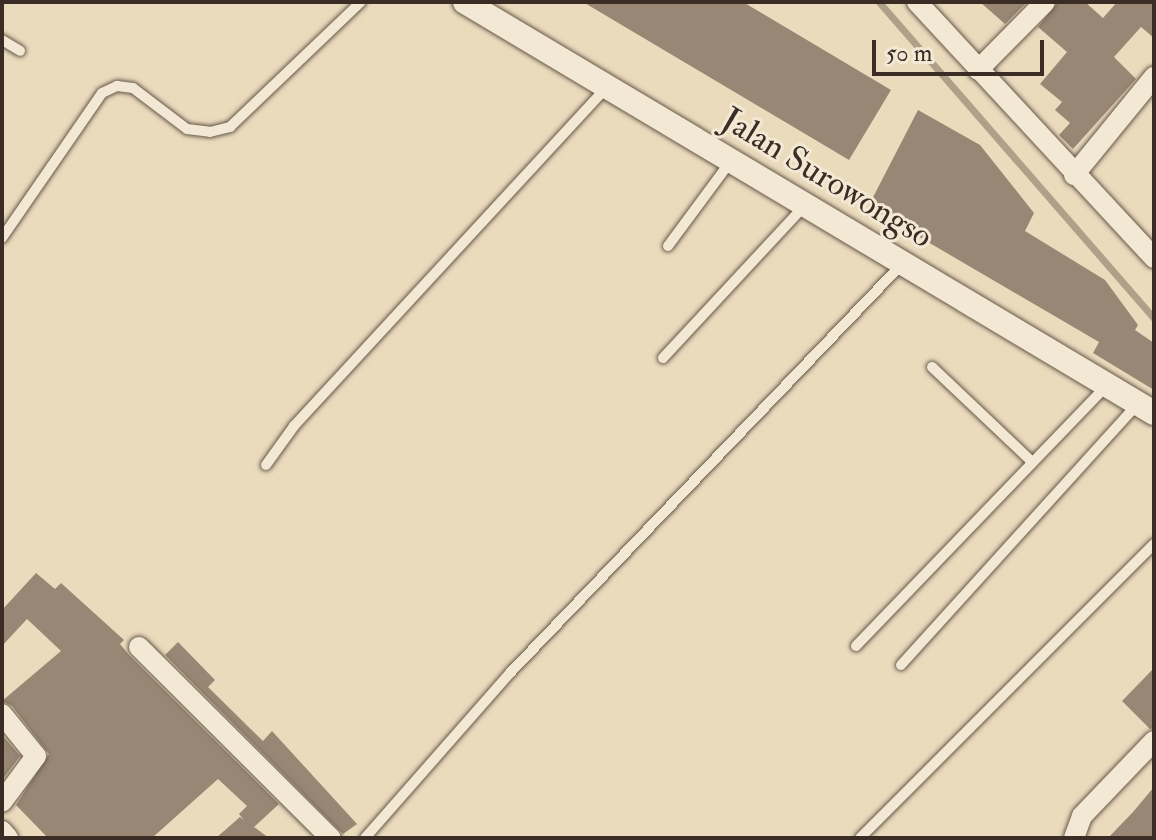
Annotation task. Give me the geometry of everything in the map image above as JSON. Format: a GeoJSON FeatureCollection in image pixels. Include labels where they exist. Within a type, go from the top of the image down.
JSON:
{"type":"FeatureCollection","features":[{"type":"Feature","properties":{"kind":"street","name":"Jalan Surowongso"},"geometry":{"type":"LineString","coordinates":[[465,2],[1146,408]]}},
{"type":"Feature","properties":{"kind":"street"},"geometry":{"type":"LineString","coordinates":[[917,2],[1154,258]]}},
{"type":"Feature","properties":{"kind":"street"},"geometry":{"type":"LineString","coordinates":[[978,70],[1045,2]]}},
{"type":"Feature","properties":{"kind":"street"},"geometry":{"type":"LineString","coordinates":[[1074,175],[1154,77]]}},
{"type":"Feature","properties":{"kind":"street"},"geometry":{"type":"LineString","coordinates":[[139,647],[331,838]]}},
{"type":"Feature","properties":{"kind":"street"},"geometry":{"type":"LineString","coordinates":[[2,714],[36,756],[2,802]]}},
{"type":"Feature","properties":{"kind":"street"},"geometry":{"type":"LineString","coordinates":[[1074,838],[1082,816],[1154,741]]}},
{"type":"Feature","properties":{"kind":"street"},"geometry":{"type":"LineString","coordinates":[[2,831],[8,838]]}},
{"type":"Feature","properties":{"kind":"lane"},"geometry":{"type":"LineString","coordinates":[[2,238],[102,93],[117,86],[133,88],[187,129],[210,132],[230,127],[361,2]]}},
{"type":"Feature","properties":{"kind":"lane"},"geometry":{"type":"LineString","coordinates":[[2,40],[20,51]]}},
{"type":"Feature","properties":{"kind":"lane"},"geometry":{"type":"LineString","coordinates":[[266,465],[305,415],[607,87]]}},
{"type":"Feature","properties":{"kind":"lane"},"geometry":{"type":"LineString","coordinates":[[668,246],[731,161]]}},
{"type":"Feature","properties":{"kind":"lane"},"geometry":{"type":"LineString","coordinates":[[663,358],[805,205]]}},
{"type":"Feature","properties":{"kind":"lane"},"geometry":{"type":"LineString","coordinates":[[365,838],[511,672],[903,262]]}},
{"type":"Feature","properties":{"kind":"lane"},"geometry":{"type":"LineString","coordinates":[[932,367],[1032,462]]}},
{"type":"Feature","properties":{"kind":"lane"},"geometry":{"type":"LineString","coordinates":[[856,646],[1108,384]]}},
{"type":"Feature","properties":{"kind":"lane"},"geometry":{"type":"LineString","coordinates":[[901,665],[1146,408]]}},
{"type":"Feature","properties":{"kind":"lane"},"geometry":{"type":"LineString","coordinates":[[860,838],[1154,544]]}},
{"type":"Feature","properties":{"kind":"building"},"geometry":{"type":"Polygon","coordinates":[[[583,2],[743,2],[891,90],[849,160],[583,2]]]}},
{"type":"Feature","properties":{"kind":"building"},"geometry":{"type":"Polygon","coordinates":[[[980,2],[1027,2],[1005,24],[980,2]]]}},
{"type":"Feature","properties":{"kind":"building"},"geometry":{"type":"Polygon","coordinates":[[[1058,2],[1085,2],[1103,18],[1117,2],[1154,2],[1154,38],[1141,27],[1114,57],[1136,79],[1073,149],[1059,135],[1070,123],[1055,110],[1062,102],[1040,84],[1067,52],[1038,27],[1058,2]]]}},
{"type":"Feature","properties":{"kind":"building"},"geometry":{"type":"Polygon","coordinates":[[[918,110],[980,145],[1034,213],[1025,231],[1105,280],[1138,325],[1135,330],[1154,343],[1154,390],[1093,353],[1099,342],[868,207],[918,110]]]}},
{"type":"Feature","properties":{"kind":"building"},"geometry":{"type":"Polygon","coordinates":[[[36,573],[55,589],[61,583],[124,640],[120,644],[130,656],[279,804],[254,827],[269,838],[216,838],[240,817],[244,820],[239,814],[247,806],[218,779],[152,838],[48,838],[16,805],[49,754],[12,706],[2,701],[61,651],[27,619],[2,646],[2,610],[36,573]]]}},
{"type":"Feature","properties":{"kind":"building"},"geometry":{"type":"Polygon","coordinates":[[[178,642],[215,680],[208,687],[263,741],[272,731],[357,824],[343,834],[165,655],[178,642]]]}},
{"type":"Feature","properties":{"kind":"building"},"geometry":{"type":"Polygon","coordinates":[[[1154,668],[1154,728],[1150,729],[1122,701],[1154,668]]]}},
{"type":"Feature","properties":{"kind":"building"},"geometry":{"type":"Polygon","coordinates":[[[2,735],[20,756],[2,780],[2,735]]]}},
{"type":"Feature","properties":{"kind":"building"},"geometry":{"type":"Polygon","coordinates":[[[1154,787],[1154,838],[1108,838],[1133,812],[1154,787]]]}},
{"type":"Feature","properties":{"kind":"waterway"},"geometry":{"type":"LineString","coordinates":[[879,2],[1154,318]]}}]}
